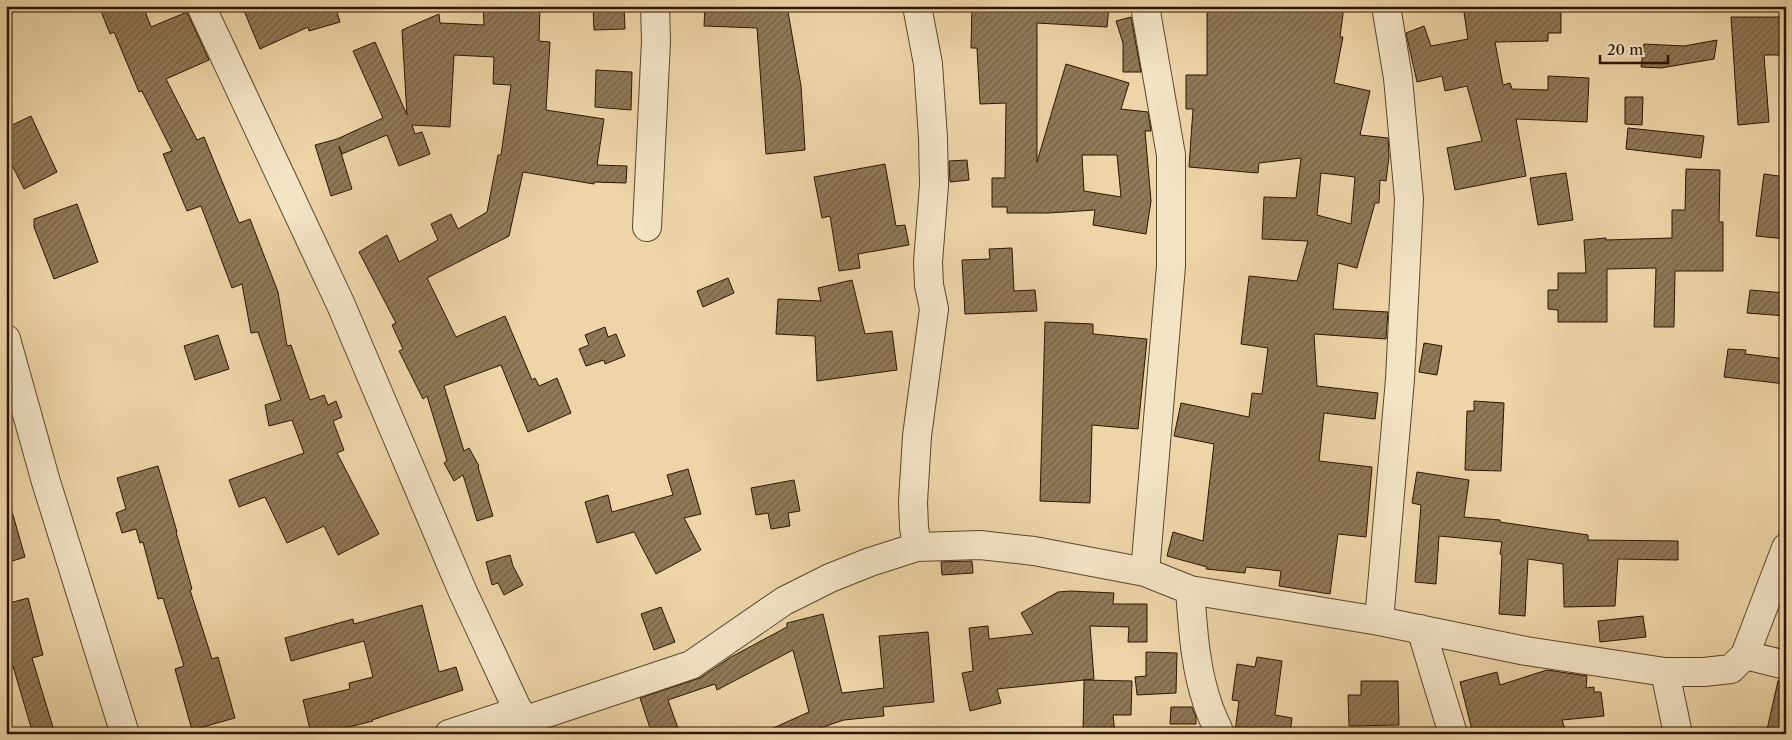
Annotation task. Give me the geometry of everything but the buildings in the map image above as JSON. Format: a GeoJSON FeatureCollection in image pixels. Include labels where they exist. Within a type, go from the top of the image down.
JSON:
{"type":"FeatureCollection","features":[{"type":"Feature","properties":{"kind":"street"},"geometry":{"type":"LineString","coordinates":[[201,6],[341,305],[462,590],[524,722]]}},
{"type":"Feature","properties":{"kind":"street"},"geometry":{"type":"LineString","coordinates":[[646,227],[656,41],[655,6]]}},
{"type":"Feature","properties":{"kind":"street"},"geometry":{"type":"LineString","coordinates":[[917,6],[928,64],[933,138],[934,184],[928,262],[934,309],[918,436],[913,502],[917,547]]}},
{"type":"Feature","properties":{"kind":"street"},"geometry":{"type":"LineString","coordinates":[[1145,6],[1171,156],[1172,266],[1145,572]]}},
{"type":"Feature","properties":{"kind":"street"},"geometry":{"type":"LineString","coordinates":[[1379,621],[1400,379],[1409,199],[1398,78],[1386,6]]}},
{"type":"Feature","properties":{"kind":"street"},"geometry":{"type":"LineString","coordinates":[[6,339],[46,482],[125,734]]}},
{"type":"Feature","properties":{"kind":"street"},"geometry":{"type":"LineString","coordinates":[[449,734],[524,722],[691,664],[784,600],[870,562],[917,547],[989,546],[1034,551],[1145,572],[1190,590],[1379,621],[1526,651],[1665,672],[1704,672],[1731,669],[1744,654],[1786,548]]}},
{"type":"Feature","properties":{"kind":"street"},"geometry":{"type":"LineString","coordinates":[[1190,590],[1200,675],[1208,704],[1220,734]]}},
{"type":"Feature","properties":{"kind":"street"},"geometry":{"type":"LineString","coordinates":[[1420,629],[1452,734]]}},
{"type":"Feature","properties":{"kind":"street"},"geometry":{"type":"LineString","coordinates":[[1744,654],[1786,665]]}},
{"type":"Feature","properties":{"kind":"street"},"geometry":{"type":"LineString","coordinates":[[1665,672],[1678,734]]}}]}
